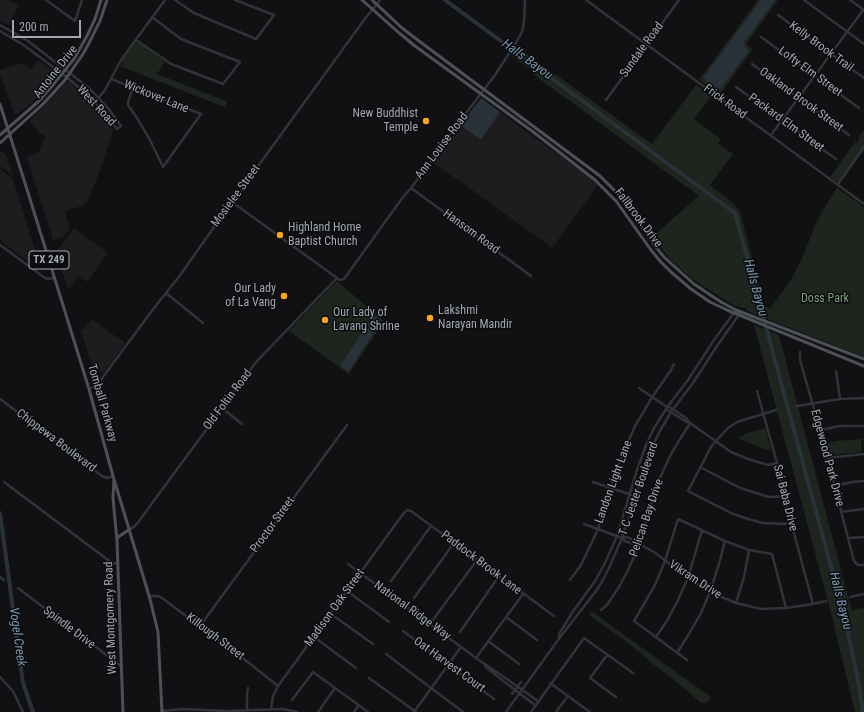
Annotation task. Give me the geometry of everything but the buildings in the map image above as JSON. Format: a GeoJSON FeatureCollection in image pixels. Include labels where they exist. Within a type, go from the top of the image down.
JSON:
{"type":"FeatureCollection","features":[{"type":"Feature","properties":{"kind":"main road","name":"Antoine Drive"},"geometry":{"type":"LineString","coordinates":[[0,135],[39,100],[62,74],[80,49],[87,36],[95,19],[101,0]]}},
{"type":"Feature","properties":{"kind":"main road","name":"Antoine Drive"},"geometry":{"type":"LineString","coordinates":[[0,143],[43,104],[70,73],[83,54],[100,21],[107,0]]}},
{"type":"Feature","properties":{"kind":"main road","name":"Fallbrook Drive"},"geometry":{"type":"LineString","coordinates":[[362,0],[403,37],[596,180],[616,201],[651,250],[670,272],[699,295],[733,313],[864,366]]}},
{"type":"Feature","properties":{"kind":"main road","name":"Fallbrook Drive"},"geometry":{"type":"LineString","coordinates":[[372,0],[418,41],[600,176],[621,197],[656,246],[675,267],[694,284],[736,310],[864,359]]}},
{"type":"Feature","properties":{"kind":"main road"},"geometry":{"type":"LineString","coordinates":[[95,19],[100,21]]}},
{"type":"Feature","properties":{"kind":"main road"},"geometry":{"type":"LineString","coordinates":[[39,100],[43,104]]}},
{"type":"Feature","properties":{"kind":"main road","name":"Tomball Parkway"},"geometry":{"type":"LineString","coordinates":[[0,104],[89,389],[113,477],[130,529],[149,596],[158,632],[162,711]]}},
{"type":"Feature","properties":{"kind":"main road"},"geometry":{"type":"LineString","coordinates":[[558,151],[562,147]]}},
{"type":"Feature","properties":{"kind":"main road"},"geometry":{"type":"LineString","coordinates":[[596,180],[600,176]]}},
{"type":"Feature","properties":{"kind":"main road"},"geometry":{"type":"LineString","coordinates":[[804,342],[806,337]]}},
{"type":"Feature","properties":{"kind":"main road"},"geometry":{"type":"LineString","coordinates":[[852,361],[855,356]]}},
{"type":"Feature","properties":{"kind":"main road","name":"West Montgomery Road"},"geometry":{"type":"LineString","coordinates":[[113,477],[113,498],[118,564],[123,712]]}},
{"type":"Feature","properties":{"kind":"main road"},"geometry":{"type":"LineString","coordinates":[[117,541],[118,537],[130,529]]}},
{"type":"Feature","properties":{"kind":"street"},"geometry":{"type":"LineString","coordinates":[[46,0],[75,21],[82,0]]}},
{"type":"Feature","properties":{"kind":"street"},"geometry":{"type":"LineString","coordinates":[[95,102],[105,90],[118,64],[165,0]]}},
{"type":"Feature","properties":{"kind":"street"},"geometry":{"type":"LineString","coordinates":[[176,0],[194,13],[256,39],[274,15],[235,0]]}},
{"type":"Feature","properties":{"kind":"street","name":"Mosielee Street"},"geometry":{"type":"LineString","coordinates":[[89,389],[97,385],[166,293],[380,0]]}},
{"type":"Feature","properties":{"kind":"street","name":"Ann Louise Road"},"geometry":{"type":"LineString","coordinates":[[337,278],[340,280],[344,279],[510,53],[522,30],[525,0]]}},
{"type":"Feature","properties":{"kind":"street","name":"Frick Road"},"geometry":{"type":"LineString","coordinates":[[586,0],[864,204]]}},
{"type":"Feature","properties":{"kind":"street","name":"Sundale Road"},"geometry":{"type":"LineString","coordinates":[[606,100],[679,0]]}},
{"type":"Feature","properties":{"kind":"street"},"geometry":{"type":"LineString","coordinates":[[804,0],[864,44]]}},
{"type":"Feature","properties":{"kind":"street"},"geometry":{"type":"LineString","coordinates":[[771,136],[864,9],[850,0]]}},
{"type":"Feature","properties":{"kind":"street","name":"Kelly Brook Trail"},"geometry":{"type":"LineString","coordinates":[[778,15],[864,78]]}},
{"type":"Feature","properties":{"kind":"street"},"geometry":{"type":"LineString","coordinates":[[136,40],[171,64],[223,84],[240,62],[181,39],[152,17]]}},
{"type":"Feature","properties":{"kind":"street","name":"West Road"},"geometry":{"type":"LineString","coordinates":[[0,25],[28,41],[89,88],[108,108],[121,126],[117,129],[95,102],[67,77],[26,46],[0,31]]}},
{"type":"Feature","properties":{"kind":"street","name":"Lofty Elm Street"},"geometry":{"type":"LineString","coordinates":[[761,37],[859,108]]}},
{"type":"Feature","properties":{"kind":"street"},"geometry":{"type":"LineString","coordinates":[[26,46],[28,41]]}},
{"type":"Feature","properties":{"kind":"street","name":"Oakland Brook Street"},"geometry":{"type":"LineString","coordinates":[[752,64],[849,135]]}},
{"type":"Feature","properties":{"kind":"street","name":"Wickover Lane"},"geometry":{"type":"LineString","coordinates":[[112,78],[133,88],[201,114],[163,167],[150,140],[128,105],[133,88]]}},
{"type":"Feature","properties":{"kind":"street","name":"Packard Elm Street"},"geometry":{"type":"LineString","coordinates":[[736,87],[836,159]]}},
{"type":"Feature","properties":{"kind":"street"},"geometry":{"type":"LineString","coordinates":[[838,184],[864,147]]}},
{"type":"Feature","properties":{"kind":"street","name":"Hansom Road"},"geometry":{"type":"LineString","coordinates":[[411,188],[531,276]]}},
{"type":"Feature","properties":{"kind":"street"},"geometry":{"type":"LineString","coordinates":[[232,202],[337,278]]}},
{"type":"Feature","properties":{"kind":"street"},"geometry":{"type":"LineString","coordinates":[[0,245],[45,278],[54,278]]}},
{"type":"Feature","properties":{"kind":"street","name":"Old Foltin Road"},"geometry":{"type":"LineString","coordinates":[[130,529],[138,523],[256,362],[337,278]]}},
{"type":"Feature","properties":{"kind":"street"},"geometry":{"type":"LineString","coordinates":[[166,293],[203,323]]}},
{"type":"Feature","properties":{"kind":"street","name":"T C Jester Boulevard"},"geometry":{"type":"LineString","coordinates":[[558,640],[559,634],[605,564],[617,536],[630,494],[654,428],[667,407],[688,380],[736,310]]}},
{"type":"Feature","properties":{"kind":"street","name":"T C Jester Boulevard"},"geometry":{"type":"LineString","coordinates":[[506,712],[558,640],[596,591],[610,568],[622,538],[650,452],[660,431],[673,409],[693,383],[742,312]]}},
{"type":"Feature","properties":{"kind":"street","name":"Edgewood Park Drive"},"geometry":{"type":"LineString","coordinates":[[800,352],[800,360],[854,561],[858,565],[864,565]]}},
{"type":"Feature","properties":{"kind":"street","name":"Landon Light Lane"},"geometry":{"type":"LineString","coordinates":[[570,580],[587,554],[598,529],[616,470],[635,426],[674,364]]}},
{"type":"Feature","properties":{"kind":"street"},"geometry":{"type":"LineString","coordinates":[[836,371],[840,399]]}},
{"type":"Feature","properties":{"kind":"street"},"geometry":{"type":"LineString","coordinates":[[639,388],[667,407],[673,409],[686,418],[690,423]]}},
{"type":"Feature","properties":{"kind":"street","name":"Sai Baba Drive"},"geometry":{"type":"LineString","coordinates":[[757,392],[813,604]]}},
{"type":"Feature","properties":{"kind":"street"},"geometry":{"type":"LineString","coordinates":[[797,406],[840,399],[864,398]]}},
{"type":"Feature","properties":{"kind":"street","name":"Chippewa Boulevard"},"geometry":{"type":"LineString","coordinates":[[0,399],[102,476],[107,478],[113,477]]}},
{"type":"Feature","properties":{"kind":"street"},"geometry":{"type":"LineString","coordinates":[[667,407],[671,412],[690,423],[731,452],[768,465],[776,463]]}},
{"type":"Feature","properties":{"kind":"street"},"geometry":{"type":"LineString","coordinates":[[222,408],[242,424]]}},
{"type":"Feature","properties":{"kind":"street"},"geometry":{"type":"LineString","coordinates":[[776,410],[737,422],[728,428],[707,454],[688,491],[731,512],[764,524],[792,523]]}},
{"type":"Feature","properties":{"kind":"street","name":"Pelican Bay Drive"},"geometry":{"type":"LineString","coordinates":[[600,610],[607,605],[620,587],[643,535],[647,517],[660,478],[671,454],[690,423]]}},
{"type":"Feature","properties":{"kind":"street","name":"Proctor Street"},"geometry":{"type":"LineString","coordinates":[[200,626],[348,425]]}},
{"type":"Feature","properties":{"kind":"street"},"geometry":{"type":"LineString","coordinates":[[820,430],[840,426],[864,426]]}},
{"type":"Feature","properties":{"kind":"street"},"geometry":{"type":"LineString","coordinates":[[827,458],[864,454]]}},
{"type":"Feature","properties":{"kind":"street"},"geometry":{"type":"LineString","coordinates":[[700,467],[740,488],[769,497],[784,496]]}},
{"type":"Feature","properties":{"kind":"street"},"geometry":{"type":"LineString","coordinates":[[834,486],[864,481]]}},
{"type":"Feature","properties":{"kind":"street"},"geometry":{"type":"LineString","coordinates":[[4,482],[112,563],[118,564]]}},
{"type":"Feature","properties":{"kind":"street"},"geometry":{"type":"LineString","coordinates":[[593,482],[635,496]]}},
{"type":"Feature","properties":{"kind":"street"},"geometry":{"type":"LineString","coordinates":[[841,512],[864,509]]}},
{"type":"Feature","properties":{"kind":"street","name":"Paddock Brook Lane"},"geometry":{"type":"LineString","coordinates":[[407,510],[411,511],[554,616]]}},
{"type":"Feature","properties":{"kind":"street","name":"Madison Oak Street"},"geometry":{"type":"LineString","coordinates":[[271,709],[273,696],[278,686],[407,510]]}},
{"type":"Feature","properties":{"kind":"street"},"geometry":{"type":"LineString","coordinates":[[687,660],[634,621],[655,585],[665,561],[678,519],[725,541],[749,550],[772,554],[786,608]]}},
{"type":"Feature","properties":{"kind":"street","name":"Vikram Drive"},"geometry":{"type":"LineString","coordinates":[[584,524],[622,538],[626,537],[637,541],[639,544],[654,552],[688,578],[710,592],[736,604],[761,609],[786,608],[826,601]]}},
{"type":"Feature","properties":{"kind":"street"},"geometry":{"type":"LineString","coordinates":[[391,581],[431,526]]}},
{"type":"Feature","properties":{"kind":"street"},"geometry":{"type":"LineString","coordinates":[[656,637],[671,613],[688,578],[702,530]]}},
{"type":"Feature","properties":{"kind":"street"},"geometry":{"type":"LineString","coordinates":[[849,538],[864,537]]}},
{"type":"Feature","properties":{"kind":"street"},"geometry":{"type":"LineString","coordinates":[[677,653],[701,613],[710,592],[725,541]]}},
{"type":"Feature","properties":{"kind":"street"},"geometry":{"type":"LineString","coordinates":[[414,598],[454,543]]}},
{"type":"Feature","properties":{"kind":"street"},"geometry":{"type":"LineString","coordinates":[[736,604],[744,577],[749,550]]}},
{"type":"Feature","properties":{"kind":"street"},"geometry":{"type":"LineString","coordinates":[[430,624],[477,560]]}},
{"type":"Feature","properties":{"kind":"street","name":"National Ridge Way"},"geometry":{"type":"LineString","coordinates":[[348,564],[476,658],[538,701]]}},
{"type":"Feature","properties":{"kind":"street"},"geometry":{"type":"LineString","coordinates":[[460,632],[499,576]]}},
{"type":"Feature","properties":{"kind":"street"},"geometry":{"type":"LineString","coordinates":[[0,577],[4,580]]}},
{"type":"Feature","properties":{"kind":"street","name":"Spindle Drive"},"geometry":{"type":"LineString","coordinates":[[18,588],[122,666]]}},
{"type":"Feature","properties":{"kind":"street"},"geometry":{"type":"LineString","coordinates":[[347,591],[389,622]]}},
{"type":"Feature","properties":{"kind":"street"},"geometry":{"type":"LineString","coordinates":[[476,658],[523,594]]}},
{"type":"Feature","properties":{"kind":"street"},"geometry":{"type":"LineString","coordinates":[[850,597],[864,594]]}},
{"type":"Feature","properties":{"kind":"street","name":"Killough Street"},"geometry":{"type":"LineString","coordinates":[[149,596],[158,596],[162,598],[278,686]]}},
{"type":"Feature","properties":{"kind":"street"},"geometry":{"type":"LineString","coordinates":[[577,606],[582,610]]}},
{"type":"Feature","properties":{"kind":"street"},"geometry":{"type":"LineString","coordinates":[[331,614],[373,644]]}},
{"type":"Feature","properties":{"kind":"street"},"geometry":{"type":"LineString","coordinates":[[506,617],[537,640]]}},
{"type":"Feature","properties":{"kind":"street","name":"Oat Harvest Court"},"geometry":{"type":"LineString","coordinates":[[403,632],[494,699]]}},
{"type":"Feature","properties":{"kind":"street"},"geometry":{"type":"LineString","coordinates":[[314,637],[356,668]]}},
{"type":"Feature","properties":{"kind":"street"},"geometry":{"type":"LineString","coordinates":[[531,712],[584,638],[633,674]]}},
{"type":"Feature","properties":{"kind":"street"},"geometry":{"type":"LineString","coordinates":[[488,641],[519,664]]}},
{"type":"Feature","properties":{"kind":"street"},"geometry":{"type":"LineString","coordinates":[[369,678],[415,712],[461,647]]}},
{"type":"Feature","properties":{"kind":"street"},"geometry":{"type":"LineString","coordinates":[[386,654],[463,712]]}},
{"type":"Feature","properties":{"kind":"street"},"geometry":{"type":"LineString","coordinates":[[607,655],[590,678],[616,697]]}},
{"type":"Feature","properties":{"kind":"street","name":"National Ridge Way"},"geometry":{"type":"LineString","coordinates":[[476,658],[535,705]]}},
{"type":"Feature","properties":{"kind":"street"},"geometry":{"type":"LineString","coordinates":[[292,700],[313,672],[368,712]]}},
{"type":"Feature","properties":{"kind":"street"},"geometry":{"type":"LineString","coordinates":[[0,677],[13,691],[23,712]]}},
{"type":"Feature","properties":{"kind":"street"},"geometry":{"type":"LineString","coordinates":[[512,694],[521,682]]}},
{"type":"Feature","properties":{"kind":"street"},"geometry":{"type":"LineString","coordinates":[[550,684],[590,712]]}},
{"type":"Feature","properties":{"kind":"street"},"geometry":{"type":"LineString","coordinates":[[247,710],[248,688]]}},
{"type":"Feature","properties":{"kind":"street"},"geometry":{"type":"LineString","coordinates":[[318,712],[336,688]]}},
{"type":"Feature","properties":{"kind":"street"},"geometry":{"type":"LineString","coordinates":[[556,712],[568,696]]}},
{"type":"Feature","properties":{"kind":"street"},"geometry":{"type":"LineString","coordinates":[[354,712],[359,705]]}},
{"type":"Feature","properties":{"kind":"street"},"geometry":{"type":"LineString","coordinates":[[162,711],[283,709],[295,712]]}},
{"type":"Feature","properties":{"kind":"street"},"geometry":{"type":"LineString","coordinates":[[218,712],[227,711]]}},
{"type":"Feature","properties":{"kind":"shaded area"},"geometry":{"type":"Polygon","coordinates":[[[0,0],[8,0],[19,4],[9,25],[0,21],[0,0]]]}},
{"type":"Feature","properties":{"kind":"shaded area"},"geometry":{"type":"Polygon","coordinates":[[[761,0],[775,0],[744,42],[748,52],[720,89],[718,89],[705,80],[704,77],[761,0]]]}},
{"type":"Feature","properties":{"kind":"shaded area"},"geometry":{"type":"Polygon","coordinates":[[[38,60],[58,74],[35,100],[19,113],[14,113],[0,74],[0,70],[23,63],[31,69],[38,60]]]}},
{"type":"Feature","properties":{"kind":"shaded area"},"geometry":{"type":"Polygon","coordinates":[[[69,82],[94,105],[113,130],[102,165],[88,201],[82,206],[65,211],[70,229],[62,237],[53,240],[27,157],[39,152],[45,136],[39,133],[29,120],[65,83],[69,82]]]}},
{"type":"Feature","properties":{"kind":"shaded area"},"geometry":{"type":"Polygon","coordinates":[[[481,98],[500,112],[481,140],[460,125],[481,98]]]}},
{"type":"Feature","properties":{"kind":"shaded area"},"geometry":{"type":"Polygon","coordinates":[[[500,112],[598,185],[552,248],[433,163],[460,125],[481,140],[500,112]]]}},
{"type":"Feature","properties":{"kind":"shaded area"},"geometry":{"type":"Polygon","coordinates":[[[0,151],[6,155],[13,175],[0,166],[0,151]]]}},
{"type":"Feature","properties":{"kind":"shaded area"},"geometry":{"type":"Polygon","coordinates":[[[0,169],[13,179],[42,272],[0,240],[0,169]]]}},
{"type":"Feature","properties":{"kind":"shaded area"},"geometry":{"type":"Polygon","coordinates":[[[74,228],[108,253],[87,282],[79,276],[68,289],[56,252],[74,228]]]}},
{"type":"Feature","properties":{"kind":"shaded area"},"geometry":{"type":"Polygon","coordinates":[[[374,316],[380,320],[380,323],[348,371],[341,366],[342,363],[374,316]]]}},
{"type":"Feature","properties":{"kind":"shaded area"},"geometry":{"type":"Polygon","coordinates":[[[92,319],[125,343],[103,374],[92,366],[81,330],[84,329],[92,319]]]}},
{"type":"Feature","properties":{"kind":"green space"},"geometry":{"type":"Polygon","coordinates":[[[758,0],[778,0],[746,44],[753,49],[720,94],[699,80],[758,0]]]}},
{"type":"Feature","properties":{"kind":"green space"},"geometry":{"type":"Polygon","coordinates":[[[135,43],[138,43],[165,62],[157,74],[228,102],[224,107],[120,66],[123,61],[122,60],[135,43]]]}},
{"type":"Feature","properties":{"kind":"green space","name":"Doss Park"},"geometry":{"type":"Polygon","coordinates":[[[516,46],[652,144],[696,85],[711,96],[694,119],[721,139],[718,143],[733,154],[710,185],[734,204],[740,212],[765,307],[770,309],[789,283],[801,261],[817,221],[837,188],[864,207],[864,357],[747,311],[747,309],[736,307],[692,279],[672,261],[652,237],[699,196],[533,74],[534,72],[510,55],[516,46]]]}},
{"type":"Feature","properties":{"kind":"green space"},"geometry":{"type":"Polygon","coordinates":[[[864,130],[864,146],[839,181],[835,181],[830,177],[855,142],[857,143],[859,140],[858,138],[864,130]]]}},
{"type":"Feature","properties":{"kind":"green space"},"geometry":{"type":"Polygon","coordinates":[[[337,281],[384,321],[349,374],[289,331],[337,281]]]}},
{"type":"Feature","properties":{"kind":"green space"},"geometry":{"type":"Polygon","coordinates":[[[754,325],[779,335],[850,604],[852,610],[864,608],[864,712],[855,712],[829,605],[754,325]]]}},
{"type":"Feature","properties":{"kind":"green space"},"geometry":{"type":"Polygon","coordinates":[[[765,428],[771,451],[738,438],[747,433],[765,428]]]}},
{"type":"Feature","properties":{"kind":"green space"},"geometry":{"type":"Polygon","coordinates":[[[861,439],[861,452],[828,455],[824,444],[836,441],[861,439]]]}},
{"type":"Feature","properties":{"kind":"green space"},"geometry":{"type":"Polygon","coordinates":[[[591,611],[711,697],[707,703],[700,702],[631,645],[589,615],[591,611]]]}},
{"type":"Feature","properties":{"kind":"waterway","name":"Halls Bayou"},"geometry":{"type":"LineString","coordinates":[[445,0],[735,213],[845,618],[863,712]]}},
{"type":"Feature","properties":{"kind":"waterway","name":"Vogel Creek"},"geometry":{"type":"LineString","coordinates":[[0,513],[23,683],[33,712]]}},
{"type":"Feature","properties":{"kind":"place","name":"New Buddhist Temple"},"geometry":{"type":"Point","coordinates":[426,121]}},
{"type":"Feature","properties":{"kind":"place","name":"Highland Home Baptist Church"},"geometry":{"type":"Point","coordinates":[280,235]}},
{"type":"Feature","properties":{"kind":"place","name":"Our Lady of La Vang"},"geometry":{"type":"Point","coordinates":[284,296]}},
{"type":"Feature","properties":{"kind":"place","name":"Lakshmi Narayan Mandir"},"geometry":{"type":"Point","coordinates":[430,318]}},
{"type":"Feature","properties":{"kind":"place","name":"Our Lady of Lavang Shrine"},"geometry":{"type":"Point","coordinates":[325,320]}}]}
